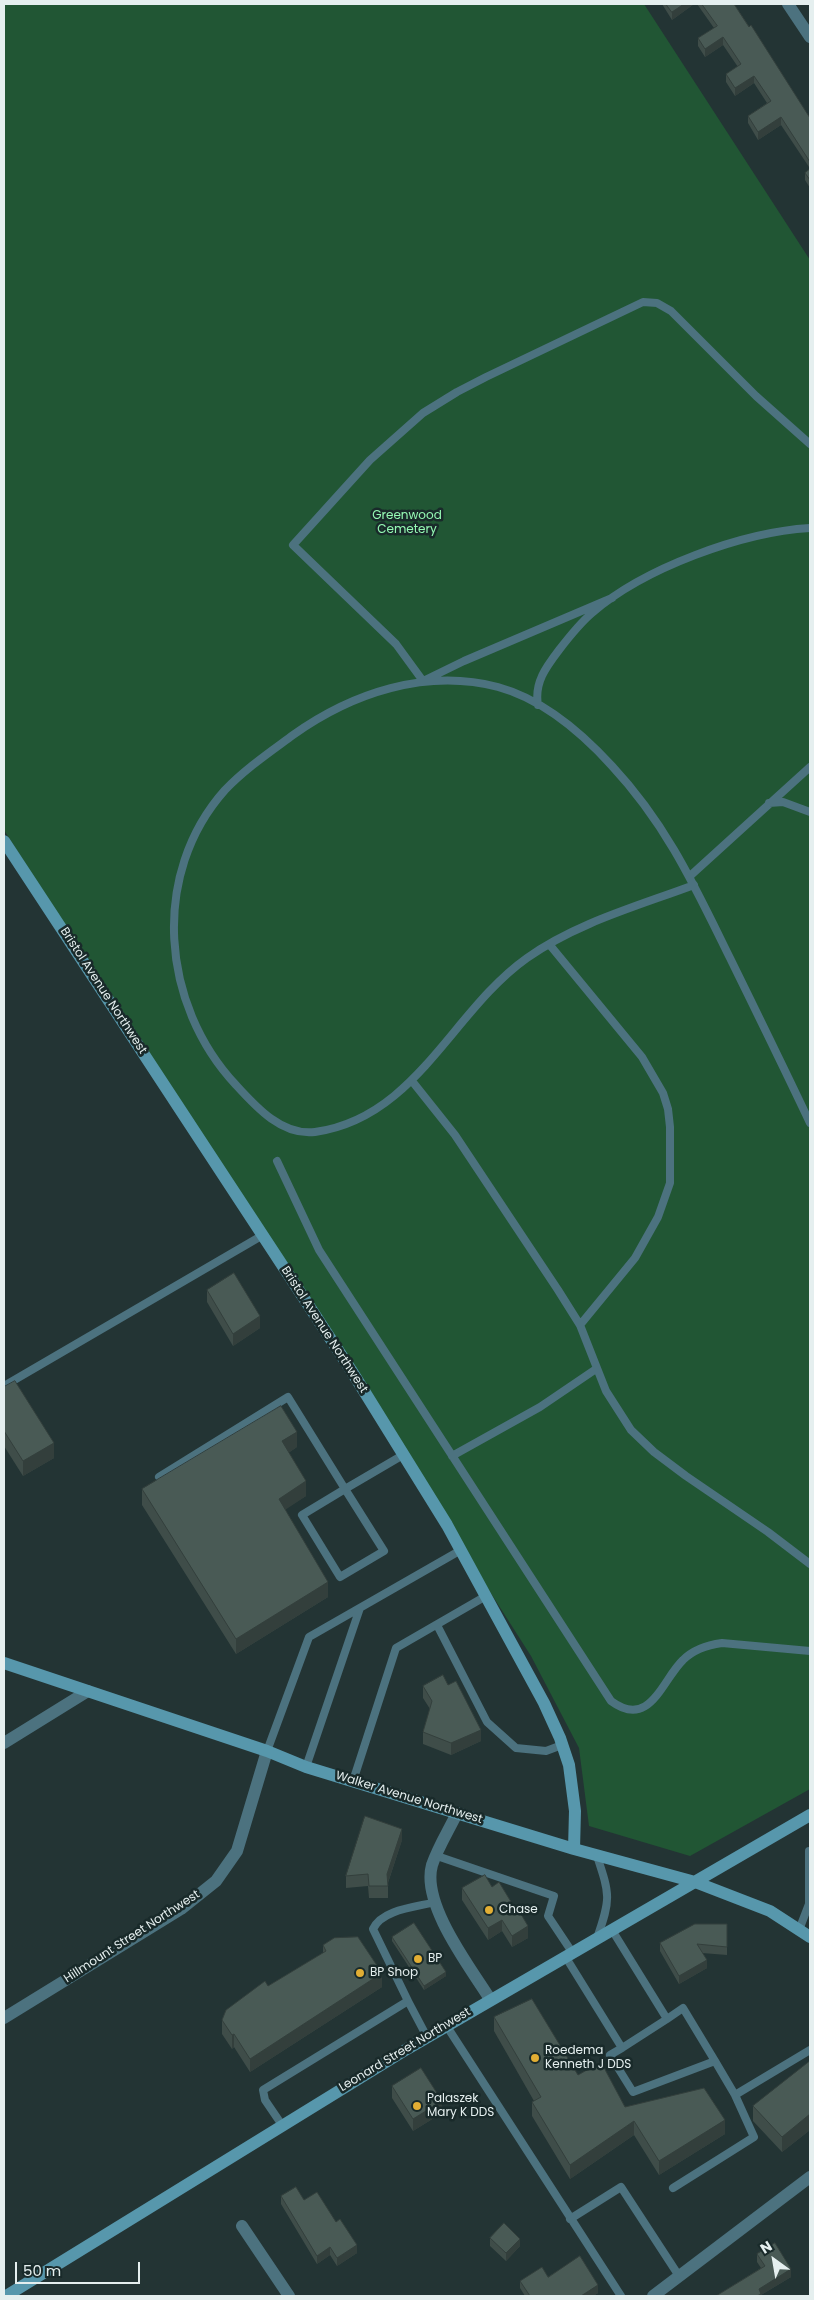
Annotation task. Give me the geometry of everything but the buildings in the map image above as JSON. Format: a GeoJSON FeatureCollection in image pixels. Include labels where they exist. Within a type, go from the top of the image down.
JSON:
{"type":"FeatureCollection","features":[{"type":"Feature","properties":{"kind":"main road","name":"Bristol Avenue Northwest"},"geometry":{"type":"LineString","coordinates":[[4,841],[263,1235],[461,1550],[544,1703],[562,1745],[569,1765],[575,1811],[574,1850]]}},
{"type":"Feature","properties":{"kind":"main road","name":"Walker Avenue Northwest"},"geometry":{"type":"LineString","coordinates":[[4,1663],[268,1751],[306,1767],[574,1850],[695,1882],[770,1911],[810,1937]]}},
{"type":"Feature","properties":{"kind":"main road","name":"Leonard Street Northwest"},"geometry":{"type":"LineString","coordinates":[[6,2296],[427,2036],[810,1815]]}},
{"type":"Feature","properties":{"kind":"street"},"geometry":{"type":"LineString","coordinates":[[788,4],[810,37]]}},
{"type":"Feature","properties":{"kind":"street"},"geometry":{"type":"LineString","coordinates":[[4,1743],[88,1691]]}},
{"type":"Feature","properties":{"kind":"street","name":"Hillmount Street Northwest"},"geometry":{"type":"LineString","coordinates":[[4,2018],[181,1908],[216,1881],[237,1851],[268,1751]]}},
{"type":"Feature","properties":{"kind":"street"},"geometry":{"type":"LineString","coordinates":[[457,1813],[432,1865],[431,1889],[454,1942],[490,1999]]}},
{"type":"Feature","properties":{"kind":"street"},"geometry":{"type":"LineString","coordinates":[[653,2296],[810,2177]]}},
{"type":"Feature","properties":{"kind":"street"},"geometry":{"type":"LineString","coordinates":[[242,2226],[289,2296]]}},
{"type":"Feature","properties":{"kind":"lane"},"geometry":{"type":"LineString","coordinates":[[423,681],[396,644],[293,545],[350,480],[392,438],[423,413],[457,392],[635,305],[650,302],[663,306],[670,311],[756,396],[810,444]]}},
{"type":"Feature","properties":{"kind":"lane"},"geometry":{"type":"LineString","coordinates":[[423,681],[464,661],[612,598],[656,573],[720,546],[768,533],[810,528]]}},
{"type":"Feature","properties":{"kind":"lane"},"geometry":{"type":"LineString","coordinates":[[538,705],[536,692],[538,682],[556,653],[584,620],[612,598]]}},
{"type":"Feature","properties":{"kind":"lane"},"geometry":{"type":"LineString","coordinates":[[694,884],[584,926],[549,944],[499,980],[467,1014],[412,1081],[377,1108],[331,1128],[302,1132],[277,1123],[256,1106],[230,1079],[197,1028],[188,1010],[178,975],[173,931],[176,896],[184,864],[198,831],[226,789],[259,760],[331,710],[392,687],[423,681],[479,683],[510,691],[538,705],[576,732],[608,762],[652,813],[690,876],[694,884],[810,1123]]}},
{"type":"Feature","properties":{"kind":"lane"},"geometry":{"type":"LineString","coordinates":[[690,876],[810,767]]}},
{"type":"Feature","properties":{"kind":"lane"},"geometry":{"type":"LineString","coordinates":[[769,803],[783,802],[810,812]]}},
{"type":"Feature","properties":{"kind":"lane"},"geometry":{"type":"LineString","coordinates":[[549,944],[642,1057],[662,1093],[668,1109],[670,1127],[670,1183],[658,1218],[635,1258],[580,1325]]}},
{"type":"Feature","properties":{"kind":"lane"},"geometry":{"type":"LineString","coordinates":[[412,1081],[455,1135],[496,1193],[580,1325],[606,1392],[639,1440],[686,1476],[768,1532],[810,1564]]}},
{"type":"Feature","properties":{"kind":"lane"},"geometry":{"type":"LineString","coordinates":[[277,1161],[320,1250],[611,1701],[621,1708],[630,1710],[641,1708],[663,1689],[681,1662],[694,1652],[710,1645],[722,1643],[810,1651]]}},
{"type":"Feature","properties":{"kind":"lane"},"geometry":{"type":"LineString","coordinates":[[4,1386],[263,1235]]}},
{"type":"Feature","properties":{"kind":"lane"},"geometry":{"type":"LineString","coordinates":[[452,1456],[540,1407],[596,1369]]}},
{"type":"Feature","properties":{"kind":"lane"},"geometry":{"type":"LineString","coordinates":[[159,1477],[288,1397],[345,1489],[384,1551],[340,1577],[302,1515],[345,1489],[403,1455]]}},
{"type":"Feature","properties":{"kind":"lane"},"geometry":{"type":"LineString","coordinates":[[268,1751],[309,1637],[461,1550]]}},
{"type":"Feature","properties":{"kind":"lane"},"geometry":{"type":"LineString","coordinates":[[353,1781],[396,1648],[486,1596]]}},
{"type":"Feature","properties":{"kind":"lane"},"geometry":{"type":"LineString","coordinates":[[306,1767],[360,1608]]}},
{"type":"Feature","properties":{"kind":"lane"},"geometry":{"type":"LineString","coordinates":[[437,1625],[487,1722],[516,1748],[546,1750],[562,1745]]}},
{"type":"Feature","properties":{"kind":"lane"},"geometry":{"type":"LineString","coordinates":[[799,1930],[809,1904],[809,1851]]}},
{"type":"Feature","properties":{"kind":"lane"},"geometry":{"type":"LineString","coordinates":[[437,1856],[554,1896],[548,1916],[622,2048]]}},
{"type":"Feature","properties":{"kind":"lane"},"geometry":{"type":"LineString","coordinates":[[597,1856],[608,1889],[608,1908],[597,1938]]}},
{"type":"Feature","properties":{"kind":"lane"},"geometry":{"type":"LineString","coordinates":[[427,2036],[373,1929],[376,1921],[388,1915],[436,1902]]}},
{"type":"Feature","properties":{"kind":"lane"},"geometry":{"type":"LineString","coordinates":[[612,1930],[667,2019]]}},
{"type":"Feature","properties":{"kind":"lane"},"geometry":{"type":"LineString","coordinates":[[282,2125],[265,2100],[263,2090],[408,2001]]}},
{"type":"Feature","properties":{"kind":"lane"},"geometry":{"type":"LineString","coordinates":[[673,2188],[754,2137],[735,2095],[715,2061],[683,2008],[610,2055],[632,2092],[715,2061]]}},
{"type":"Feature","properties":{"kind":"lane"},"geometry":{"type":"LineString","coordinates":[[446,2025],[621,2296]]}},
{"type":"Feature","properties":{"kind":"lane"},"geometry":{"type":"LineString","coordinates":[[735,2095],[810,2050]]}},
{"type":"Feature","properties":{"kind":"lane"},"geometry":{"type":"LineString","coordinates":[[570,2219],[621,2187],[679,2276]]}},
{"type":"Feature","properties":{"kind":"green space","name":"Greenwood Cemetery"},"geometry":{"type":"Polygon","coordinates":[[[4,4],[644,4],[810,260],[810,1789],[690,1856],[589,1826],[579,1748],[531,1656],[4,830],[4,4]]]}},
{"type":"Feature","properties":{"kind":"place","name":"Chase"},"geometry":{"type":"Point","coordinates":[489,1910]}},
{"type":"Feature","properties":{"kind":"place","name":"BP"},"geometry":{"type":"Point","coordinates":[418,1959]}},
{"type":"Feature","properties":{"kind":"place","name":"BP Shop"},"geometry":{"type":"Point","coordinates":[360,1973]}},
{"type":"Feature","properties":{"kind":"place","name":"Roedema Kenneth J DDS"},"geometry":{"type":"Point","coordinates":[535,2058]}},
{"type":"Feature","properties":{"kind":"place","name":"Palaszek Mary K DDS"},"geometry":{"type":"Point","coordinates":[417,2106]}}]}
